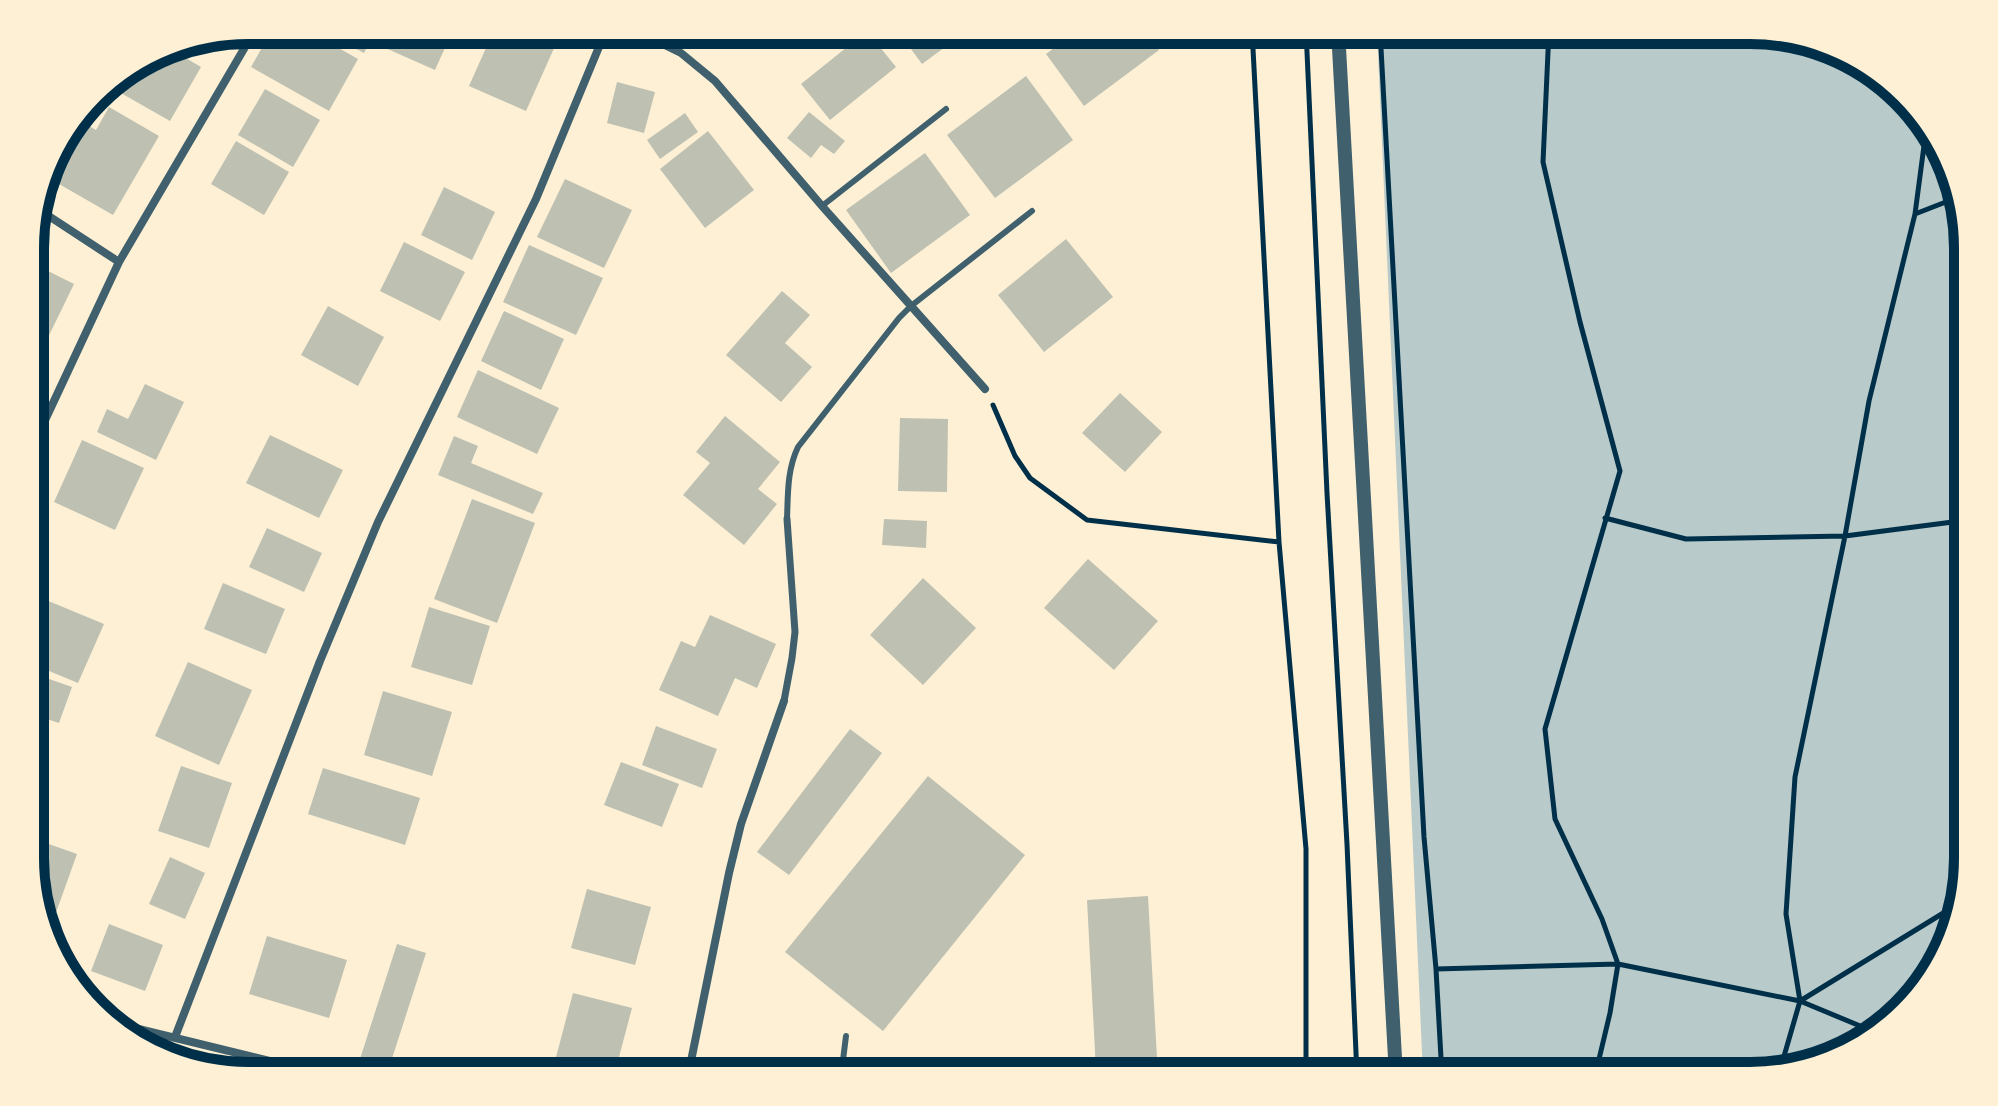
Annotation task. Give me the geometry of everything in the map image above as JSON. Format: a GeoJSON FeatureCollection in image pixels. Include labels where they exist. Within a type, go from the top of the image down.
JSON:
{"type":"FeatureCollection","features":[{"type":"Feature","properties":{"kind":"street"},"geometry":{"type":"LineString","coordinates":[[44,422],[119,262],[247,44]]}},
{"type":"Feature","properties":{"kind":"street"},"geometry":{"type":"LineString","coordinates":[[175,1037],[320,661],[378,522],[536,199],[600,44]]}},
{"type":"Feature","properties":{"kind":"street"},"geometry":{"type":"LineString","coordinates":[[663,44],[703,70],[737,105],[822,206],[985,389]]}},
{"type":"Feature","properties":{"kind":"street"},"geometry":{"type":"LineString","coordinates":[[1339,44],[1395,1062]]}},
{"type":"Feature","properties":{"kind":"street"},"geometry":{"type":"LineString","coordinates":[[47,215],[119,262]]}},
{"type":"Feature","properties":{"kind":"street"},"geometry":{"type":"LineString","coordinates":[[691,1062],[741,824],[784,701],[792,658],[795,632],[787,519]]}},
{"type":"Feature","properties":{"kind":"street"},"geometry":{"type":"LineString","coordinates":[[133,1027],[275,1062]]}},
{"type":"Feature","properties":{"kind":"lane"},"geometry":{"type":"LineString","coordinates":[[822,206],[946,109]]}},
{"type":"Feature","properties":{"kind":"lane"},"geometry":{"type":"LineString","coordinates":[[787,519],[789,474],[798,447],[899,318],[1032,211]]}},
{"type":"Feature","properties":{"kind":"lane"},"geometry":{"type":"LineString","coordinates":[[843,1062],[846,1036]]}},
{"type":"Feature","properties":{"kind":"path"},"geometry":{"type":"LineString","coordinates":[[1253,44],[1279,542],[1306,849],[1306,1062]]}},
{"type":"Feature","properties":{"kind":"path"},"geometry":{"type":"LineString","coordinates":[[1307,44],[1356,1062]]}},
{"type":"Feature","properties":{"kind":"path"},"geometry":{"type":"LineString","coordinates":[[1381,44],[1423,822],[1441,1062]]}},
{"type":"Feature","properties":{"kind":"path"},"geometry":{"type":"LineString","coordinates":[[1548,44],[1543,162],[1580,322],[1620,471],[1545,729],[1555,819],[1602,919],[1618,964],[1598,1062]]}},
{"type":"Feature","properties":{"kind":"path"},"geometry":{"type":"LineString","coordinates":[[1783,1059],[1800,1001],[1786,914],[1795,777],[1845,536],[1869,401],[1915,214],[1924,142]]}},
{"type":"Feature","properties":{"kind":"path"},"geometry":{"type":"LineString","coordinates":[[1915,214],[1948,201]]}},
{"type":"Feature","properties":{"kind":"path"},"geometry":{"type":"LineString","coordinates":[[985,389],[1015,456],[1030,478],[1087,520],[1279,542]]}},
{"type":"Feature","properties":{"kind":"path"},"geometry":{"type":"LineString","coordinates":[[1605,518],[1686,539],[1845,536],[1954,522]]}},
{"type":"Feature","properties":{"kind":"path"},"geometry":{"type":"LineString","coordinates":[[1800,1001],[1947,911]]}},
{"type":"Feature","properties":{"kind":"path"},"geometry":{"type":"LineString","coordinates":[[1436,969],[1618,964],[1800,1001],[1864,1028]]}},
{"type":"Feature","properties":{"kind":"shaded area"},"geometry":{"type":"Polygon","coordinates":[[[1378,44],[1750,44],[1803,51],[1828,59],[1874,86],[1920,134],[1943,182],[1954,234],[1954,872],[1939,936],[1912,982],[1885,1011],[1864,1028],[1840,1041],[1790,1058],[1764,1062],[1422,1062],[1378,44]]]}},
{"type":"Feature","properties":{"kind":"building"},"geometry":{"type":"Polygon","coordinates":[[[264,44],[332,44],[358,59],[329,111],[251,67],[264,44]]]}},
{"type":"Feature","properties":{"kind":"building"},"geometry":{"type":"Polygon","coordinates":[[[347,44],[368,44],[364,53],[347,44]]]}},
{"type":"Feature","properties":{"kind":"building"},"geometry":{"type":"Polygon","coordinates":[[[376,44],[447,44],[435,70],[376,44]]]}},
{"type":"Feature","properties":{"kind":"building"},"geometry":{"type":"Polygon","coordinates":[[[488,44],[555,46],[526,111],[469,86],[488,44]]]}},
{"type":"Feature","properties":{"kind":"building"},"geometry":{"type":"Polygon","coordinates":[[[851,44],[877,44],[896,67],[830,120],[801,84],[851,44]]]}},
{"type":"Feature","properties":{"kind":"building"},"geometry":{"type":"Polygon","coordinates":[[[907,44],[949,44],[922,64],[907,44]]]}},
{"type":"Feature","properties":{"kind":"building"},"geometry":{"type":"Polygon","coordinates":[[[1059,44],[1154,44],[1159,50],[1084,106],[1046,54],[1059,44]]]}},
{"type":"Feature","properties":{"kind":"building"},"geometry":{"type":"Polygon","coordinates":[[[181,55],[201,67],[170,121],[118,91],[146,71],[181,55]]]}},
{"type":"Feature","properties":{"kind":"building"},"geometry":{"type":"Polygon","coordinates":[[[1026,76],[1073,140],[995,198],[947,135],[1026,76]]]}},
{"type":"Feature","properties":{"kind":"building"},"geometry":{"type":"Polygon","coordinates":[[[617,82],[655,92],[644,133],[607,123],[617,82]]]}},
{"type":"Feature","properties":{"kind":"building"},"geometry":{"type":"Polygon","coordinates":[[[265,89],[320,120],[293,167],[238,135],[265,89]]]}},
{"type":"Feature","properties":{"kind":"building"},"geometry":{"type":"Polygon","coordinates":[[[109,107],[159,136],[113,215],[55,182],[78,134],[86,124],[96,130],[109,107]]]}},
{"type":"Feature","properties":{"kind":"building"},"geometry":{"type":"Polygon","coordinates":[[[809,112],[845,141],[834,154],[821,145],[811,158],[787,138],[809,112]]]}},
{"type":"Feature","properties":{"kind":"building"},"geometry":{"type":"Polygon","coordinates":[[[685,113],[698,132],[660,159],[647,140],[685,113]]]}},
{"type":"Feature","properties":{"kind":"building"},"geometry":{"type":"Polygon","coordinates":[[[708,131],[754,190],[705,228],[660,169],[708,131]]]}},
{"type":"Feature","properties":{"kind":"building"},"geometry":{"type":"Polygon","coordinates":[[[236,141],[289,172],[264,215],[211,184],[236,141]]]}},
{"type":"Feature","properties":{"kind":"building"},"geometry":{"type":"Polygon","coordinates":[[[925,153],[970,215],[891,273],[846,210],[925,153]]]}},
{"type":"Feature","properties":{"kind":"building"},"geometry":{"type":"Polygon","coordinates":[[[565,179],[632,210],[604,268],[537,237],[565,179]]]}},
{"type":"Feature","properties":{"kind":"building"},"geometry":{"type":"Polygon","coordinates":[[[444,187],[495,212],[472,260],[421,235],[444,187]]]}},
{"type":"Feature","properties":{"kind":"building"},"geometry":{"type":"Polygon","coordinates":[[[1066,239],[1113,297],[1044,352],[998,295],[1066,239]]]}},
{"type":"Feature","properties":{"kind":"building"},"geometry":{"type":"Polygon","coordinates":[[[404,242],[465,272],[440,321],[380,291],[404,242]]]}},
{"type":"Feature","properties":{"kind":"building"},"geometry":{"type":"Polygon","coordinates":[[[529,245],[603,278],[576,335],[503,302],[529,245]]]}},
{"type":"Feature","properties":{"kind":"building"},"geometry":{"type":"Polygon","coordinates":[[[44,269],[74,284],[44,346],[44,269]]]}},
{"type":"Feature","properties":{"kind":"building"},"geometry":{"type":"Polygon","coordinates":[[[782,291],[810,315],[785,343],[812,367],[781,402],[726,355],[782,291]]]}},
{"type":"Feature","properties":{"kind":"building"},"geometry":{"type":"Polygon","coordinates":[[[328,306],[384,337],[358,386],[301,355],[328,306]]]}},
{"type":"Feature","properties":{"kind":"building"},"geometry":{"type":"Polygon","coordinates":[[[504,311],[564,339],[541,390],[481,361],[504,311]]]}},
{"type":"Feature","properties":{"kind":"building"},"geometry":{"type":"Polygon","coordinates":[[[478,370],[559,408],[537,454],[457,417],[478,370]]]}},
{"type":"Feature","properties":{"kind":"building"},"geometry":{"type":"Polygon","coordinates":[[[145,384],[184,402],[156,460],[97,432],[107,409],[128,419],[145,384]]]}},
{"type":"Feature","properties":{"kind":"building"},"geometry":{"type":"Polygon","coordinates":[[[1120,393],[1162,432],[1125,472],[1082,433],[1120,393]]]}},
{"type":"Feature","properties":{"kind":"building"},"geometry":{"type":"Polygon","coordinates":[[[725,416],[780,462],[758,489],[777,504],[744,545],[683,495],[710,463],[696,452],[725,416]]]}},
{"type":"Feature","properties":{"kind":"building"},"geometry":{"type":"Polygon","coordinates":[[[900,418],[948,419],[947,492],[898,491],[900,418]]]}},
{"type":"Feature","properties":{"kind":"building"},"geometry":{"type":"Polygon","coordinates":[[[270,435],[343,470],[319,518],[246,483],[270,435]]]}},
{"type":"Feature","properties":{"kind":"building"},"geometry":{"type":"Polygon","coordinates":[[[454,436],[478,446],[471,463],[543,493],[533,514],[438,475],[454,436]]]}},
{"type":"Feature","properties":{"kind":"building"},"geometry":{"type":"Polygon","coordinates":[[[82,440],[144,468],[115,530],[54,502],[82,440]]]}},
{"type":"Feature","properties":{"kind":"building"},"geometry":{"type":"Polygon","coordinates":[[[472,499],[535,523],[497,623],[434,599],[472,499]]]}},
{"type":"Feature","properties":{"kind":"building"},"geometry":{"type":"Polygon","coordinates":[[[884,519],[927,521],[926,548],[882,545],[884,519]]]}},
{"type":"Feature","properties":{"kind":"building"},"geometry":{"type":"Polygon","coordinates":[[[267,528],[322,553],[304,592],[249,567],[267,528]]]}},
{"type":"Feature","properties":{"kind":"building"},"geometry":{"type":"Polygon","coordinates":[[[1088,559],[1158,621],[1114,670],[1044,608],[1088,559]]]}},
{"type":"Feature","properties":{"kind":"building"},"geometry":{"type":"Polygon","coordinates":[[[923,578],[976,628],[923,685],[870,635],[923,578]]]}},
{"type":"Feature","properties":{"kind":"building"},"geometry":{"type":"Polygon","coordinates":[[[223,583],[285,609],[266,654],[204,629],[223,583]]]}},
{"type":"Feature","properties":{"kind":"building"},"geometry":{"type":"Polygon","coordinates":[[[46,600],[104,624],[78,683],[44,669],[46,600]]]}},
{"type":"Feature","properties":{"kind":"building"},"geometry":{"type":"Polygon","coordinates":[[[429,607],[490,626],[472,685],[411,667],[429,607]]]}},
{"type":"Feature","properties":{"kind":"building"},"geometry":{"type":"Polygon","coordinates":[[[710,615],[776,644],[757,688],[735,678],[718,716],[659,690],[681,641],[695,647],[710,615]]]}},
{"type":"Feature","properties":{"kind":"building"},"geometry":{"type":"Polygon","coordinates":[[[188,662],[252,690],[219,765],[155,736],[188,662]]]}},
{"type":"Feature","properties":{"kind":"building"},"geometry":{"type":"Polygon","coordinates":[[[44,677],[72,687],[59,723],[44,718],[44,677]]]}},
{"type":"Feature","properties":{"kind":"building"},"geometry":{"type":"Polygon","coordinates":[[[383,691],[452,712],[432,776],[364,755],[383,691]]]}},
{"type":"Feature","properties":{"kind":"building"},"geometry":{"type":"Polygon","coordinates":[[[656,726],[717,749],[702,788],[642,765],[656,726]]]}},
{"type":"Feature","properties":{"kind":"building"},"geometry":{"type":"Polygon","coordinates":[[[850,729],[882,753],[789,875],[757,852],[850,729]]]}},
{"type":"Feature","properties":{"kind":"building"},"geometry":{"type":"Polygon","coordinates":[[[621,762],[679,784],[662,827],[604,805],[621,762]]]}},
{"type":"Feature","properties":{"kind":"building"},"geometry":{"type":"Polygon","coordinates":[[[181,766],[232,783],[209,848],[158,831],[181,766]]]}},
{"type":"Feature","properties":{"kind":"building"},"geometry":{"type":"Polygon","coordinates":[[[323,768],[420,798],[405,845],[308,814],[323,768]]]}},
{"type":"Feature","properties":{"kind":"building"},"geometry":{"type":"Polygon","coordinates":[[[928,776],[1025,855],[883,1031],[785,952],[928,776]]]}},
{"type":"Feature","properties":{"kind":"building"},"geometry":{"type":"Polygon","coordinates":[[[44,842],[77,854],[54,919],[46,885],[44,842]]]}},
{"type":"Feature","properties":{"kind":"building"},"geometry":{"type":"Polygon","coordinates":[[[170,857],[205,873],[185,919],[149,904],[170,857]]]}},
{"type":"Feature","properties":{"kind":"building"},"geometry":{"type":"Polygon","coordinates":[[[587,889],[651,907],[635,965],[571,948],[587,889]]]}},
{"type":"Feature","properties":{"kind":"building"},"geometry":{"type":"Polygon","coordinates":[[[1148,896],[1157,1062],[1096,1062],[1087,900],[1148,896]]]}},
{"type":"Feature","properties":{"kind":"building"},"geometry":{"type":"Polygon","coordinates":[[[109,924],[163,945],[145,991],[91,971],[109,924]]]}},
{"type":"Feature","properties":{"kind":"building"},"geometry":{"type":"Polygon","coordinates":[[[267,936],[347,960],[329,1018],[249,994],[267,936]]]}},
{"type":"Feature","properties":{"kind":"building"},"geometry":{"type":"Polygon","coordinates":[[[397,944],[426,953],[391,1062],[359,1062],[397,944]]]}},
{"type":"Feature","properties":{"kind":"building"},"geometry":{"type":"Polygon","coordinates":[[[573,993],[632,1008],[618,1062],[555,1062],[573,993]]]}}]}
